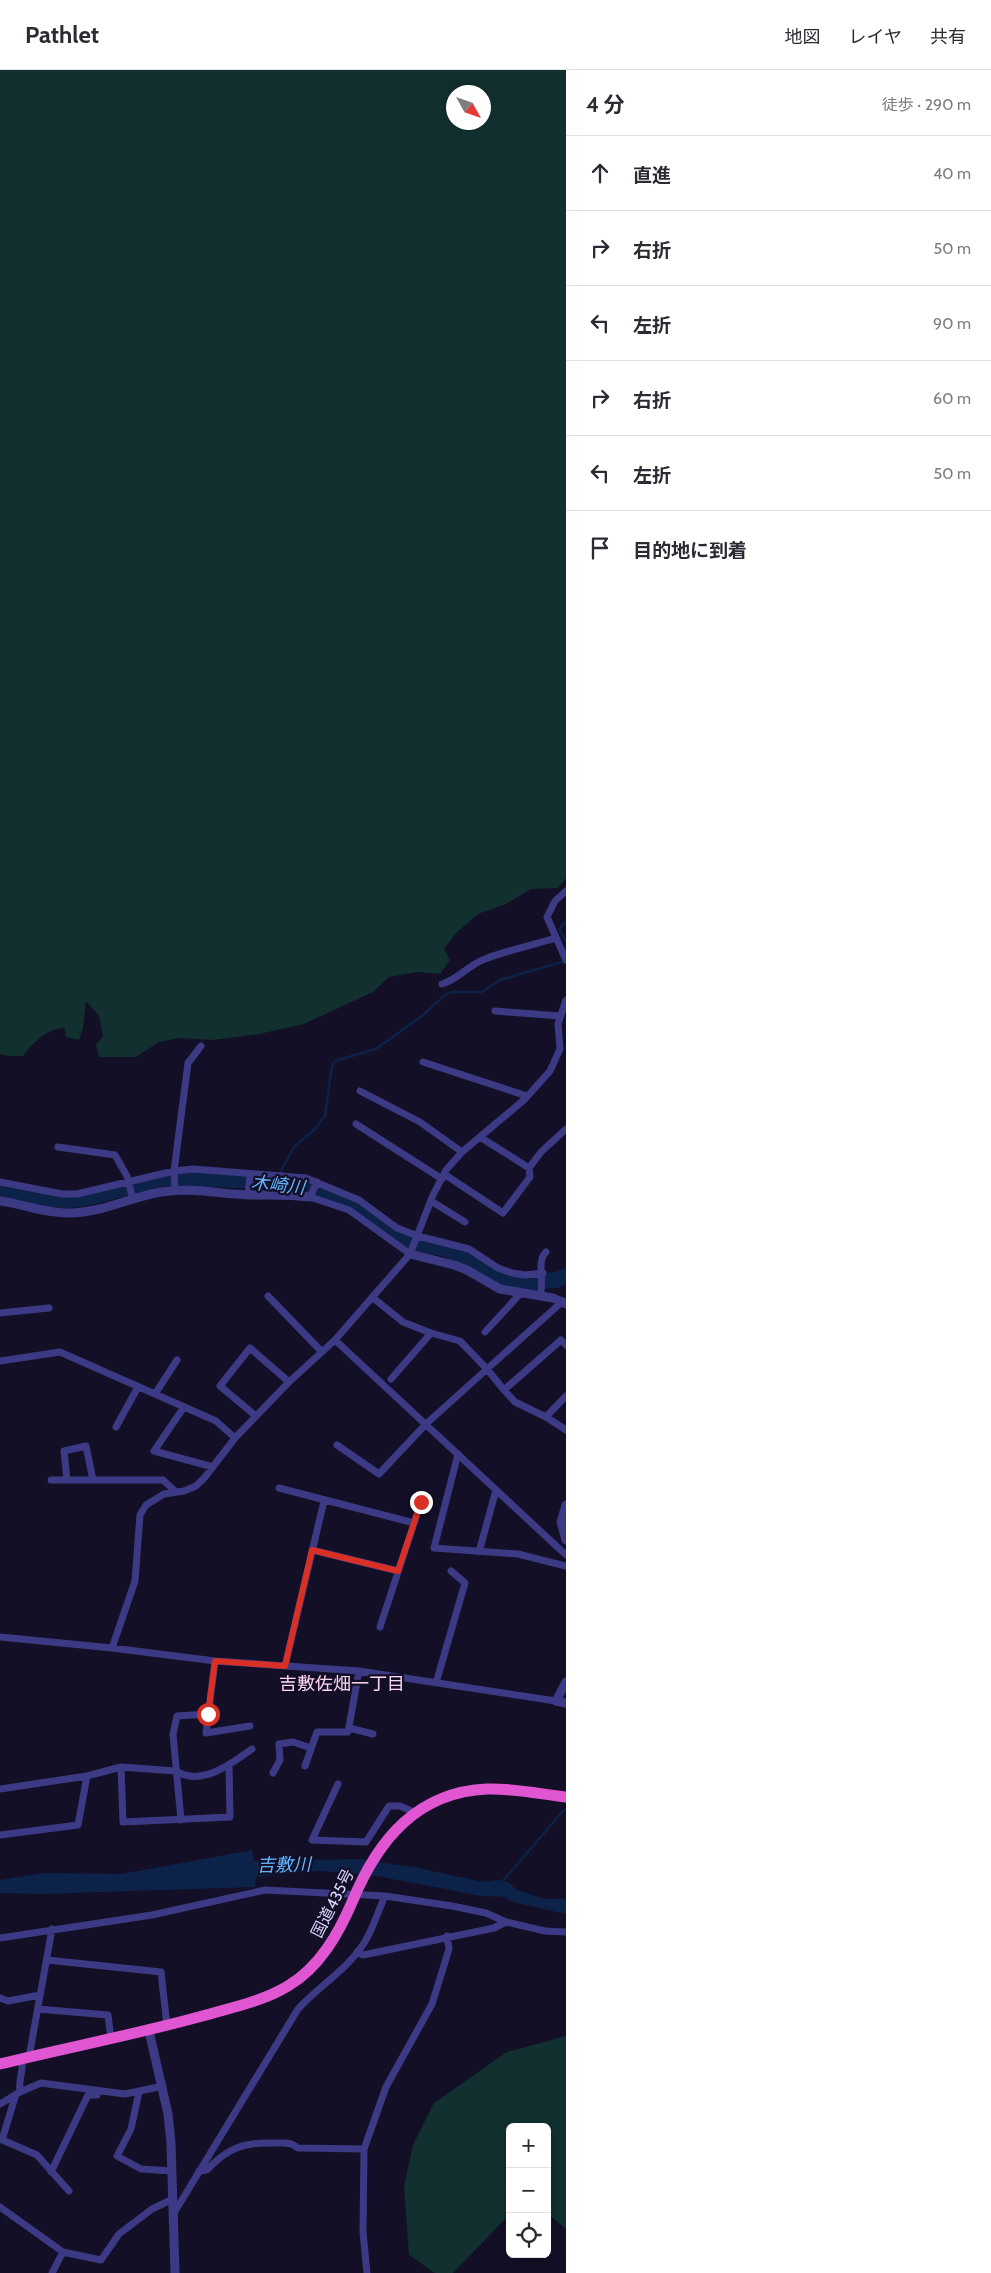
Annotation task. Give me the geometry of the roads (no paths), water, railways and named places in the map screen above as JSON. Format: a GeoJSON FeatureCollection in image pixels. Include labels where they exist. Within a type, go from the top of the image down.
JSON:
{"type":"FeatureCollection","features":[{"type":"Feature","properties":{"kind":"highway","name":"国道435号"},"geometry":{"type":"LineString","coordinates":[[0,2064],[149,2031],[256,2001],[290,1985],[306,1973],[326,1950],[343,1923],[357,1891],[383,1844],[402,1823],[426,1805],[458,1793],[488,1789],[566,1797]]}},
{"type":"Feature","properties":{"kind":"street"},"geometry":{"type":"LineString","coordinates":[[566,891],[555,901],[548,917],[566,960]]}},
{"type":"Feature","properties":{"kind":"street"},"geometry":{"type":"LineString","coordinates":[[442,984],[455,980],[465,968],[484,959],[556,938]]}},
{"type":"Feature","properties":{"kind":"street"},"geometry":{"type":"LineString","coordinates":[[112,1648],[135,1581],[140,1515],[146,1505],[164,1494],[196,1486],[235,1438],[256,1416],[289,1382],[336,1340],[410,1254],[431,1201],[443,1177],[462,1152],[527,1096],[550,1071],[557,1060],[560,1049],[560,1016],[566,1000]]}},
{"type":"Feature","properties":{"kind":"street"},"geometry":{"type":"LineString","coordinates":[[495,1011],[560,1016]]}},
{"type":"Feature","properties":{"kind":"street"},"geometry":{"type":"LineString","coordinates":[[175,1190],[174,1171],[188,1063],[201,1046]]}},
{"type":"Feature","properties":{"kind":"street"},"geometry":{"type":"LineString","coordinates":[[422,1062],[527,1096]]}},
{"type":"Feature","properties":{"kind":"street"},"geometry":{"type":"LineString","coordinates":[[360,1091],[420,1122],[462,1152]]}},
{"type":"Feature","properties":{"kind":"street"},"geometry":{"type":"LineString","coordinates":[[356,1124],[503,1214],[530,1177],[529,1168],[541,1152],[566,1129]]}},
{"type":"Feature","properties":{"kind":"street"},"geometry":{"type":"LineString","coordinates":[[480,1137],[529,1168]]}},
{"type":"Feature","properties":{"kind":"street"},"geometry":{"type":"LineString","coordinates":[[58,1147],[115,1155],[127,1176],[133,1200]]}},
{"type":"Feature","properties":{"kind":"street"},"geometry":{"type":"LineString","coordinates":[[0,1182],[62,1194],[78,1194],[127,1181],[193,1169],[306,1178],[359,1200],[397,1228],[418,1236],[469,1249],[498,1268],[512,1273],[525,1275],[543,1274]]}},
{"type":"Feature","properties":{"kind":"street"},"geometry":{"type":"LineString","coordinates":[[248,1195],[250,1174]]}},
{"type":"Feature","properties":{"kind":"street"},"geometry":{"type":"LineString","coordinates":[[310,1198],[316,1182]]}},
{"type":"Feature","properties":{"kind":"street"},"geometry":{"type":"LineString","coordinates":[[0,1201],[52,1212],[69,1213],[88,1212],[175,1190],[213,1191],[248,1195],[287,1194],[310,1198],[349,1210],[410,1254],[454,1264],[500,1289],[540,1296],[564,1303]]}},
{"type":"Feature","properties":{"kind":"street"},"geometry":{"type":"LineString","coordinates":[[431,1201],[465,1222]]}},
{"type":"Feature","properties":{"kind":"street"},"geometry":{"type":"LineString","coordinates":[[540,1296],[543,1288],[541,1262],[542,1256],[546,1252]]}},
{"type":"Feature","properties":{"kind":"street"},"geometry":{"type":"LineString","coordinates":[[485,1332],[520,1294]]}},
{"type":"Feature","properties":{"kind":"street"},"geometry":{"type":"LineString","coordinates":[[268,1296],[322,1352]]}},
{"type":"Feature","properties":{"kind":"street"},"geometry":{"type":"LineString","coordinates":[[372,1297],[404,1322],[431,1333],[460,1341],[515,1402],[546,1417],[566,1430]]}},
{"type":"Feature","properties":{"kind":"street"},"geometry":{"type":"LineString","coordinates":[[337,1445],[379,1474],[426,1424],[564,1303]]}},
{"type":"Feature","properties":{"kind":"street"},"geometry":{"type":"LineString","coordinates":[[0,1313],[49,1308]]}},
{"type":"Feature","properties":{"kind":"street"},"geometry":{"type":"LineString","coordinates":[[391,1379],[431,1333]]}},
{"type":"Feature","properties":{"kind":"street"},"geometry":{"type":"LineString","coordinates":[[336,1340],[566,1554]]}},
{"type":"Feature","properties":{"kind":"street"},"geometry":{"type":"LineString","coordinates":[[504,1390],[564,1340]]}},
{"type":"Feature","properties":{"kind":"street"},"geometry":{"type":"LineString","coordinates":[[256,1416],[220,1386],[250,1348],[289,1382]]}},
{"type":"Feature","properties":{"kind":"street"},"geometry":{"type":"LineString","coordinates":[[0,1361],[60,1352],[216,1421],[235,1438]]}},
{"type":"Feature","properties":{"kind":"street"},"geometry":{"type":"LineString","coordinates":[[155,1394],[177,1360]]}},
{"type":"Feature","properties":{"kind":"street"},"geometry":{"type":"LineString","coordinates":[[116,1427],[138,1387]]}},
{"type":"Feature","properties":{"kind":"street"},"geometry":{"type":"LineString","coordinates":[[546,1417],[566,1396]]}},
{"type":"Feature","properties":{"kind":"street"},"geometry":{"type":"LineString","coordinates":[[184,1407],[154,1451],[213,1467]]}},
{"type":"Feature","properties":{"kind":"street"},"geometry":{"type":"LineString","coordinates":[[66,1480],[64,1451],[86,1446],[93,1480]]}},
{"type":"Feature","properties":{"kind":"street"},"geometry":{"type":"LineString","coordinates":[[458,1454],[434,1548],[518,1554],[566,1566]]}},
{"type":"Feature","properties":{"kind":"street"},"geometry":{"type":"LineString","coordinates":[[51,1480],[163,1480],[176,1492]]}},
{"type":"Feature","properties":{"kind":"street"},"geometry":{"type":"LineString","coordinates":[[279,1488],[414,1522]]}},
{"type":"Feature","properties":{"kind":"street"},"geometry":{"type":"LineString","coordinates":[[479,1552],[496,1490]]}},
{"type":"Feature","properties":{"kind":"street"},"geometry":{"type":"LineString","coordinates":[[285,1666],[324,1500]]}},
{"type":"Feature","properties":{"kind":"street"},"geometry":{"type":"LineString","coordinates":[[380,1627],[421,1502]]}},
{"type":"Feature","properties":{"kind":"street"},"geometry":{"type":"LineString","coordinates":[[566,1505],[561,1522],[566,1540]]}},
{"type":"Feature","properties":{"kind":"street"},"geometry":{"type":"LineString","coordinates":[[312,1550],[398,1571]]}},
{"type":"Feature","properties":{"kind":"street"},"geometry":{"type":"LineString","coordinates":[[436,1683],[465,1583],[451,1571]]}},
{"type":"Feature","properties":{"kind":"street"},"geometry":{"type":"LineString","coordinates":[[0,1638],[112,1648],[215,1661],[359,1671],[566,1703]]}},
{"type":"Feature","properties":{"kind":"street"},"geometry":{"type":"LineString","coordinates":[[215,1661],[206,1734],[250,1726]]}},
{"type":"Feature","properties":{"kind":"street"},"geometry":{"type":"LineString","coordinates":[[305,1766],[317,1732],[348,1732],[359,1671]]}},
{"type":"Feature","properties":{"kind":"street"},"geometry":{"type":"LineString","coordinates":[[556,1701],[566,1682]]}},
{"type":"Feature","properties":{"kind":"street"},"geometry":{"type":"LineString","coordinates":[[181,1820],[173,1734],[177,1716],[208,1714]]}},
{"type":"Feature","properties":{"kind":"street"},"geometry":{"type":"LineString","coordinates":[[349,1728],[373,1734]]}},
{"type":"Feature","properties":{"kind":"street"},"geometry":{"type":"LineString","coordinates":[[273,1773],[280,1760],[279,1744],[293,1742],[312,1748]]}},
{"type":"Feature","properties":{"kind":"street"},"geometry":{"type":"LineString","coordinates":[[0,1789],[87,1776],[121,1767],[176,1771],[184,1776],[205,1776],[229,1766],[252,1750]]}},
{"type":"Feature","properties":{"kind":"street"},"geometry":{"type":"LineString","coordinates":[[121,1767],[123,1822],[230,1817],[229,1766]]}},
{"type":"Feature","properties":{"kind":"street"},"geometry":{"type":"LineString","coordinates":[[0,1835],[78,1825],[87,1776]]}},
{"type":"Feature","properties":{"kind":"street"},"geometry":{"type":"LineString","coordinates":[[338,1784],[312,1840],[366,1842],[389,1806],[400,1806],[416,1813]]}},
{"type":"Feature","properties":{"kind":"street"},"geometry":{"type":"LineString","coordinates":[[0,1938],[152,1915],[265,1890],[357,1891],[486,1913],[506,1922],[545,1931],[566,1932]]}},
{"type":"Feature","properties":{"kind":"street"},"geometry":{"type":"LineString","coordinates":[[174,2213],[298,2009],[314,1992],[345,1967],[365,1942],[385,1896]]}},
{"type":"Feature","properties":{"kind":"street"},"geometry":{"type":"LineString","coordinates":[[357,1952],[363,1955],[447,1936],[494,1928],[506,1922]]}},
{"type":"Feature","properties":{"kind":"street"},"geometry":{"type":"LineString","coordinates":[[52,1929],[38,2009],[18,2093],[1,2140],[37,2155],[68,2191]]}},
{"type":"Feature","properties":{"kind":"street"},"geometry":{"type":"LineString","coordinates":[[367,2273],[363,2232],[364,2148],[386,2087],[432,2004],[449,1949],[447,1936]]}},
{"type":"Feature","properties":{"kind":"street"},"geometry":{"type":"LineString","coordinates":[[47,1960],[160,1972],[167,2026]]}},
{"type":"Feature","properties":{"kind":"street"},"geometry":{"type":"LineString","coordinates":[[0,1998],[8,2001],[40,1995]]}},
{"type":"Feature","properties":{"kind":"street"},"geometry":{"type":"LineString","coordinates":[[38,2009],[108,2015],[111,2039]]}},
{"type":"Feature","properties":{"kind":"street"},"geometry":{"type":"LineString","coordinates":[[149,2031],[163,2086],[171,2143],[175,2273]]}},
{"type":"Feature","properties":{"kind":"street"},"geometry":{"type":"LineString","coordinates":[[0,2104],[18,2093],[41,2083],[125,2094],[163,2086]]}},
{"type":"Feature","properties":{"kind":"street"},"geometry":{"type":"LineString","coordinates":[[139,2092],[131,2129],[117,2156],[141,2169],[172,2171]]}},
{"type":"Feature","properties":{"kind":"street"},"geometry":{"type":"LineString","coordinates":[[52,2172],[84,2094],[97,2095]]}},
{"type":"Feature","properties":{"kind":"street"},"geometry":{"type":"LineString","coordinates":[[199,2171],[207,2170],[218,2157],[234,2148],[254,2142],[292,2143],[298,2148],[364,2148]]}},
{"type":"Feature","properties":{"kind":"street"},"geometry":{"type":"LineString","coordinates":[[0,2207],[63,2252],[101,2260],[119,2234],[152,2209],[173,2199]]}},
{"type":"Feature","properties":{"kind":"street"},"geometry":{"type":"LineString","coordinates":[[52,2273],[63,2252]]}},
{"type":"Feature","properties":{"kind":"water","name":"吉敷川"},"geometry":{"type":"Polygon","coordinates":[[[252,1850],[254,1861],[358,1859],[419,1868],[483,1882],[495,1880],[508,1882],[517,1890],[544,1899],[566,1899],[566,1914],[512,1902],[504,1897],[481,1896],[382,1877],[316,1871],[256,1877],[255,1887],[43,1894],[0,1893],[0,1880],[43,1873],[122,1874],[252,1850]]]}},
{"type":"Feature","properties":{"kind":"waterway"},"geometry":{"type":"LineString","coordinates":[[566,921],[559,929],[566,941]]}},
{"type":"Feature","properties":{"kind":"waterway"},"geometry":{"type":"LineString","coordinates":[[279,1182],[282,1169],[294,1147],[314,1130],[325,1116],[333,1063],[376,1049],[422,1016],[445,995],[451,992],[482,992],[500,980],[565,961]]}},
{"type":"Feature","properties":{"kind":"waterway","name":"木崎川"},"geometry":{"type":"LineString","coordinates":[[0,1188],[52,1199],[69,1200],[86,1198],[164,1178],[299,1183],[355,1205],[407,1241],[446,1249],[462,1255],[505,1278],[534,1282],[557,1280],[566,1276]]}},
{"type":"Feature","properties":{"kind":"waterway"},"geometry":{"type":"LineString","coordinates":[[501,1883],[564,1810]]}},
{"type":"Feature","properties":{"kind":"district","name":"吉敷佐畑一丁目"},"geometry":{"type":"Point","coordinates":[342,1684]}}]}
